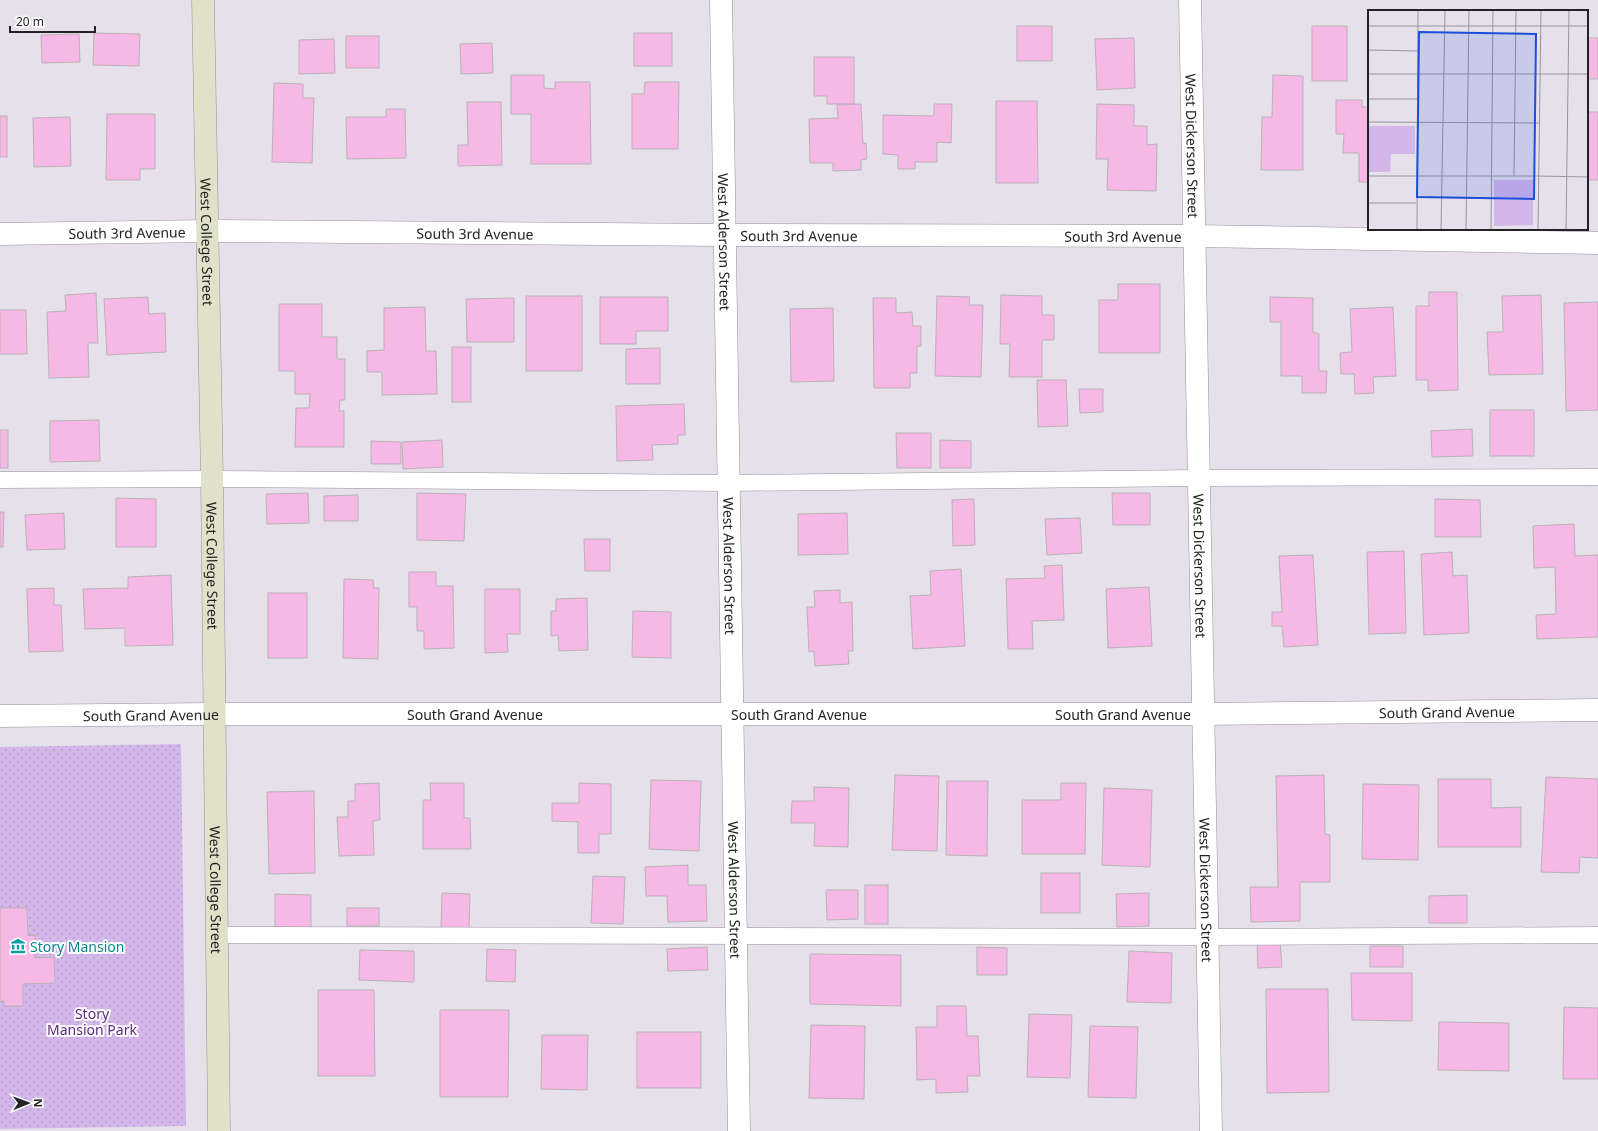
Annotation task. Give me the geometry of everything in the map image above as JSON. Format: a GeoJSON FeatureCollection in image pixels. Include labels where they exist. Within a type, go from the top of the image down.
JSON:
{"type":"FeatureCollection","features":[{"type":"Feature","properties":{"kind":"main road","name":"West College Street"},"geometry":{"type":"LineString","coordinates":[[203,0],[212,479],[219,1131]]}},
{"type":"Feature","properties":{"kind":"street","name":"West Alderson Street"},"geometry":{"type":"LineString","coordinates":[[721,0],[739,1131]]}},
{"type":"Feature","properties":{"kind":"street","name":"West Dickerson Street"},"geometry":{"type":"LineString","coordinates":[[1190,0],[1211,1131]]}},
{"type":"Feature","properties":{"kind":"street","name":"South 3rd Avenue"},"geometry":{"type":"LineString","coordinates":[[0,234],[208,231],[724,235],[1195,236],[1598,243]]}},
{"type":"Feature","properties":{"kind":"street","name":"South Grand Avenue"},"geometry":{"type":"LineString","coordinates":[[0,716],[214,714],[1203,714],[1598,710]]}},
{"type":"Feature","properties":{"kind":"lane"},"geometry":{"type":"LineString","coordinates":[[0,480],[212,479],[728,483],[1199,478],[1598,477]]}},
{"type":"Feature","properties":{"kind":"lane"},"geometry":{"type":"LineString","coordinates":[[217,935],[1208,937],[1598,935]]}},
{"type":"Feature","properties":{"kind":"green space","name":"Story Mansion Park"},"geometry":{"type":"Polygon","coordinates":[[[181,744],[186,1126],[0,1129],[0,747],[181,744]]]}},
{"type":"Feature","properties":{"kind":"building"},"geometry":{"type":"Polygon","coordinates":[[[1017,26],[1052,26],[1052,61],[1017,61],[1017,26]]]}},
{"type":"Feature","properties":{"kind":"building"},"geometry":{"type":"Polygon","coordinates":[[[1312,26],[1347,26],[1347,81],[1312,81],[1312,26]]]}},
{"type":"Feature","properties":{"kind":"building"},"geometry":{"type":"Polygon","coordinates":[[[94,33],[140,34],[139,66],[93,65],[94,33]]]}},
{"type":"Feature","properties":{"kind":"building"},"geometry":{"type":"Polygon","coordinates":[[[634,33],[672,33],[672,66],[634,66],[634,33]]]}},
{"type":"Feature","properties":{"kind":"building"},"geometry":{"type":"Polygon","coordinates":[[[79,34],[80,62],[42,63],[41,35],[79,34]]]}},
{"type":"Feature","properties":{"kind":"building"},"geometry":{"type":"Polygon","coordinates":[[[346,36],[379,36],[379,68],[346,68],[346,36]]]}},
{"type":"Feature","properties":{"kind":"building"},"geometry":{"type":"Polygon","coordinates":[[[1134,38],[1135,88],[1097,90],[1095,39],[1134,38]]]}},
{"type":"Feature","properties":{"kind":"building"},"geometry":{"type":"Polygon","coordinates":[[[1588,38],[1598,38],[1598,79],[1588,79],[1588,38]]]}},
{"type":"Feature","properties":{"kind":"building"},"geometry":{"type":"Polygon","coordinates":[[[334,39],[335,73],[299,74],[299,40],[334,39]]]}},
{"type":"Feature","properties":{"kind":"building"},"geometry":{"type":"Polygon","coordinates":[[[492,43],[493,73],[461,74],[460,44],[492,43]]]}},
{"type":"Feature","properties":{"kind":"building"},"geometry":{"type":"Polygon","coordinates":[[[814,57],[854,57],[854,104],[827,104],[827,96],[814,96],[814,57]]]}},
{"type":"Feature","properties":{"kind":"building"},"geometry":{"type":"Polygon","coordinates":[[[511,75],[544,75],[544,88],[555,89],[555,82],[590,82],[591,164],[531,164],[531,114],[511,114],[511,75]]]}},
{"type":"Feature","properties":{"kind":"building"},"geometry":{"type":"Polygon","coordinates":[[[1273,75],[1303,76],[1303,170],[1261,170],[1262,117],[1272,117],[1273,75]]]}},
{"type":"Feature","properties":{"kind":"building"},"geometry":{"type":"Polygon","coordinates":[[[645,82],[679,82],[678,149],[632,149],[632,94],[644,94],[645,82]]]}},
{"type":"Feature","properties":{"kind":"building"},"geometry":{"type":"Polygon","coordinates":[[[274,83],[303,84],[303,98],[314,98],[312,163],[272,162],[274,83]]]}},
{"type":"Feature","properties":{"kind":"building"},"geometry":{"type":"Polygon","coordinates":[[[1336,100],[1362,100],[1362,107],[1368,107],[1368,182],[1359,182],[1359,153],[1343,153],[1344,134],[1336,134],[1336,100]]]}},
{"type":"Feature","properties":{"kind":"building"},"geometry":{"type":"Polygon","coordinates":[[[996,101],[1037,101],[1038,183],[996,183],[996,101]]]}},
{"type":"Feature","properties":{"kind":"building"},"geometry":{"type":"Polygon","coordinates":[[[467,102],[501,102],[502,165],[458,166],[458,145],[468,145],[467,102]]]}},
{"type":"Feature","properties":{"kind":"building"},"geometry":{"type":"Polygon","coordinates":[[[861,104],[863,144],[866,143],[867,159],[861,160],[861,170],[833,171],[833,163],[810,163],[809,119],[838,118],[837,105],[861,104]]]}},
{"type":"Feature","properties":{"kind":"building"},"geometry":{"type":"Polygon","coordinates":[[[934,104],[952,104],[951,143],[937,142],[937,162],[915,162],[915,169],[898,169],[898,155],[883,154],[883,115],[934,116],[934,104]]]}},
{"type":"Feature","properties":{"kind":"building"},"geometry":{"type":"Polygon","coordinates":[[[1097,104],[1134,105],[1134,126],[1147,126],[1147,145],[1157,144],[1156,191],[1107,190],[1108,159],[1096,159],[1097,104]]]}},
{"type":"Feature","properties":{"kind":"building"},"geometry":{"type":"Polygon","coordinates":[[[386,109],[405,109],[406,158],[347,159],[346,117],[386,117],[386,109]]]}},
{"type":"Feature","properties":{"kind":"building"},"geometry":{"type":"Polygon","coordinates":[[[1588,112],[1598,112],[1598,180],[1588,180],[1588,112]]]}},
{"type":"Feature","properties":{"kind":"building"},"geometry":{"type":"Polygon","coordinates":[[[107,114],[155,114],[155,169],[140,169],[140,180],[106,180],[107,114]]]}},
{"type":"Feature","properties":{"kind":"building"},"geometry":{"type":"Polygon","coordinates":[[[0,116],[7,116],[7,157],[0,157],[0,116]]]}},
{"type":"Feature","properties":{"kind":"building"},"geometry":{"type":"Polygon","coordinates":[[[70,117],[71,166],[34,167],[33,118],[70,117]]]}},
{"type":"Feature","properties":{"kind":"building"},"geometry":{"type":"Polygon","coordinates":[[[1118,284],[1160,284],[1160,353],[1099,353],[1099,300],[1118,300],[1118,284]]]}},
{"type":"Feature","properties":{"kind":"building"},"geometry":{"type":"Polygon","coordinates":[[[1429,292],[1457,292],[1458,390],[1428,391],[1428,380],[1416,380],[1416,306],[1429,306],[1429,292]]]}},
{"type":"Feature","properties":{"kind":"building"},"geometry":{"type":"Polygon","coordinates":[[[96,293],[98,343],[88,343],[89,377],[49,378],[47,312],[66,311],[65,295],[96,293]]]}},
{"type":"Feature","properties":{"kind":"building"},"geometry":{"type":"Polygon","coordinates":[[[1001,295],[1042,296],[1042,315],[1054,315],[1054,340],[1042,340],[1042,377],[1009,377],[1010,344],[1000,344],[1001,295]]]}},
{"type":"Feature","properties":{"kind":"building"},"geometry":{"type":"Polygon","coordinates":[[[1541,295],[1543,374],[1489,375],[1487,332],[1503,332],[1502,296],[1541,295]]]}},
{"type":"Feature","properties":{"kind":"building"},"geometry":{"type":"Polygon","coordinates":[[[526,296],[582,296],[582,371],[526,371],[526,296]]]}},
{"type":"Feature","properties":{"kind":"building"},"geometry":{"type":"Polygon","coordinates":[[[937,296],[970,297],[969,305],[983,305],[981,377],[935,376],[937,296]]]}},
{"type":"Feature","properties":{"kind":"building"},"geometry":{"type":"Polygon","coordinates":[[[148,297],[149,314],[165,313],[166,352],[107,355],[104,299],[148,297]]]}},
{"type":"Feature","properties":{"kind":"building"},"geometry":{"type":"Polygon","coordinates":[[[600,297],[668,297],[668,331],[636,331],[636,344],[600,344],[600,297]]]}},
{"type":"Feature","properties":{"kind":"building"},"geometry":{"type":"Polygon","coordinates":[[[1270,297],[1313,298],[1313,332],[1319,334],[1319,371],[1327,371],[1326,393],[1302,393],[1302,376],[1281,376],[1281,322],[1270,322],[1270,297]]]}},
{"type":"Feature","properties":{"kind":"building"},"geometry":{"type":"Polygon","coordinates":[[[514,298],[514,342],[467,342],[466,299],[514,298]]]}},
{"type":"Feature","properties":{"kind":"building"},"geometry":{"type":"Polygon","coordinates":[[[873,298],[896,298],[896,313],[912,312],[913,326],[921,326],[921,346],[917,346],[917,373],[910,373],[910,388],[874,388],[873,298]]]}},
{"type":"Feature","properties":{"kind":"building"},"geometry":{"type":"Polygon","coordinates":[[[1598,302],[1598,410],[1566,411],[1564,303],[1598,302]]]}},
{"type":"Feature","properties":{"kind":"building"},"geometry":{"type":"Polygon","coordinates":[[[279,304],[322,304],[322,337],[337,337],[337,359],[345,359],[345,400],[340,400],[339,411],[344,411],[344,447],[295,447],[296,408],[309,408],[310,394],[295,394],[295,371],[279,371],[279,304]]]}},
{"type":"Feature","properties":{"kind":"building"},"geometry":{"type":"Polygon","coordinates":[[[425,307],[426,351],[436,351],[437,394],[382,395],[382,372],[367,372],[367,351],[384,350],[384,308],[425,307]]]}},
{"type":"Feature","properties":{"kind":"building"},"geometry":{"type":"Polygon","coordinates":[[[1393,307],[1396,376],[1373,377],[1374,393],[1355,394],[1354,374],[1341,374],[1340,353],[1352,352],[1350,309],[1393,307]]]}},
{"type":"Feature","properties":{"kind":"building"},"geometry":{"type":"Polygon","coordinates":[[[833,308],[834,381],[791,382],[790,309],[833,308]]]}},
{"type":"Feature","properties":{"kind":"building"},"geometry":{"type":"Polygon","coordinates":[[[0,310],[26,310],[27,354],[0,354],[0,310]]]}},
{"type":"Feature","properties":{"kind":"building"},"geometry":{"type":"Polygon","coordinates":[[[452,347],[471,347],[471,402],[452,402],[452,347]]]}},
{"type":"Feature","properties":{"kind":"building"},"geometry":{"type":"Polygon","coordinates":[[[660,348],[660,384],[626,384],[626,349],[660,348]]]}},
{"type":"Feature","properties":{"kind":"building"},"geometry":{"type":"Polygon","coordinates":[[[1037,380],[1066,380],[1068,426],[1038,427],[1037,380]]]}},
{"type":"Feature","properties":{"kind":"building"},"geometry":{"type":"Polygon","coordinates":[[[1079,389],[1103,389],[1103,412],[1080,413],[1079,389]]]}},
{"type":"Feature","properties":{"kind":"building"},"geometry":{"type":"Polygon","coordinates":[[[684,404],[685,435],[678,435],[678,444],[652,445],[653,460],[617,461],[616,406],[684,404]]]}},
{"type":"Feature","properties":{"kind":"building"},"geometry":{"type":"Polygon","coordinates":[[[1490,410],[1534,410],[1534,456],[1490,456],[1490,410]]]}},
{"type":"Feature","properties":{"kind":"building"},"geometry":{"type":"Polygon","coordinates":[[[99,420],[100,461],[50,462],[50,421],[99,420]]]}},
{"type":"Feature","properties":{"kind":"building"},"geometry":{"type":"Polygon","coordinates":[[[1472,429],[1473,456],[1432,457],[1431,431],[1472,429]]]}},
{"type":"Feature","properties":{"kind":"building"},"geometry":{"type":"Polygon","coordinates":[[[0,430],[8,430],[8,468],[0,468],[0,430]]]}},
{"type":"Feature","properties":{"kind":"building"},"geometry":{"type":"Polygon","coordinates":[[[896,433],[931,433],[931,468],[897,468],[896,433]]]}},
{"type":"Feature","properties":{"kind":"building"},"geometry":{"type":"Polygon","coordinates":[[[442,440],[443,467],[403,469],[402,442],[442,440]]]}},
{"type":"Feature","properties":{"kind":"building"},"geometry":{"type":"Polygon","coordinates":[[[940,440],[971,441],[971,468],[940,468],[940,440]]]}},
{"type":"Feature","properties":{"kind":"building"},"geometry":{"type":"Polygon","coordinates":[[[371,441],[401,442],[401,464],[371,464],[371,441]]]}},
{"type":"Feature","properties":{"kind":"building"},"geometry":{"type":"Polygon","coordinates":[[[308,493],[309,523],[267,524],[266,494],[308,493]]]}},
{"type":"Feature","properties":{"kind":"building"},"geometry":{"type":"Polygon","coordinates":[[[417,493],[466,494],[464,541],[417,540],[417,493]]]}},
{"type":"Feature","properties":{"kind":"building"},"geometry":{"type":"Polygon","coordinates":[[[1112,493],[1150,493],[1150,525],[1113,525],[1112,493]]]}},
{"type":"Feature","properties":{"kind":"building"},"geometry":{"type":"Polygon","coordinates":[[[358,495],[358,521],[324,521],[324,496],[358,495]]]}},
{"type":"Feature","properties":{"kind":"building"},"geometry":{"type":"Polygon","coordinates":[[[116,498],[156,499],[156,547],[116,547],[116,498]]]}},
{"type":"Feature","properties":{"kind":"building"},"geometry":{"type":"Polygon","coordinates":[[[974,499],[975,545],[953,546],[952,500],[974,499]]]}},
{"type":"Feature","properties":{"kind":"building"},"geometry":{"type":"Polygon","coordinates":[[[1435,499],[1480,500],[1481,537],[1435,537],[1435,499]]]}},
{"type":"Feature","properties":{"kind":"building"},"geometry":{"type":"Polygon","coordinates":[[[0,512],[4,512],[3,547],[0,547],[0,512]]]}},
{"type":"Feature","properties":{"kind":"building"},"geometry":{"type":"Polygon","coordinates":[[[64,513],[65,549],[27,550],[25,515],[64,513]]]}},
{"type":"Feature","properties":{"kind":"building"},"geometry":{"type":"Polygon","coordinates":[[[847,513],[848,554],[798,555],[798,514],[847,513]]]}},
{"type":"Feature","properties":{"kind":"building"},"geometry":{"type":"Polygon","coordinates":[[[1080,518],[1082,553],[1047,555],[1045,519],[1080,518]]]}},
{"type":"Feature","properties":{"kind":"building"},"geometry":{"type":"Polygon","coordinates":[[[1574,524],[1575,556],[1598,555],[1598,637],[1537,639],[1536,615],[1556,614],[1555,567],[1534,568],[1533,526],[1574,524]]]}},
{"type":"Feature","properties":{"kind":"building"},"geometry":{"type":"Polygon","coordinates":[[[584,539],[610,539],[610,571],[585,571],[584,539]]]}},
{"type":"Feature","properties":{"kind":"building"},"geometry":{"type":"Polygon","coordinates":[[[1404,551],[1406,633],[1369,634],[1367,552],[1404,551]]]}},
{"type":"Feature","properties":{"kind":"building"},"geometry":{"type":"Polygon","coordinates":[[[1452,552],[1453,576],[1467,575],[1469,633],[1424,635],[1421,554],[1452,552]]]}},
{"type":"Feature","properties":{"kind":"building"},"geometry":{"type":"Polygon","coordinates":[[[1313,555],[1318,645],[1284,647],[1282,626],[1272,626],[1272,612],[1282,612],[1279,556],[1313,555]]]}},
{"type":"Feature","properties":{"kind":"building"},"geometry":{"type":"Polygon","coordinates":[[[1062,565],[1064,620],[1032,621],[1033,649],[1008,649],[1006,579],[1045,578],[1044,566],[1062,565]]]}},
{"type":"Feature","properties":{"kind":"building"},"geometry":{"type":"Polygon","coordinates":[[[961,569],[965,646],[913,649],[910,596],[931,595],[930,571],[961,569]]]}},
{"type":"Feature","properties":{"kind":"building"},"geometry":{"type":"Polygon","coordinates":[[[409,572],[436,572],[436,586],[453,586],[454,648],[424,649],[424,631],[417,631],[417,607],[409,607],[409,572]]]}},
{"type":"Feature","properties":{"kind":"building"},"geometry":{"type":"Polygon","coordinates":[[[171,575],[173,645],[125,646],[125,628],[85,629],[83,589],[128,588],[128,577],[171,575]]]}},
{"type":"Feature","properties":{"kind":"building"},"geometry":{"type":"Polygon","coordinates":[[[344,579],[373,580],[374,588],[379,588],[378,659],[343,658],[344,579]]]}},
{"type":"Feature","properties":{"kind":"building"},"geometry":{"type":"Polygon","coordinates":[[[1149,587],[1152,646],[1108,648],[1106,589],[1149,587]]]}},
{"type":"Feature","properties":{"kind":"building"},"geometry":{"type":"Polygon","coordinates":[[[54,588],[54,605],[61,605],[63,651],[29,652],[27,589],[54,588]]]}},
{"type":"Feature","properties":{"kind":"building"},"geometry":{"type":"Polygon","coordinates":[[[485,589],[520,589],[520,634],[507,634],[508,652],[485,653],[485,589]]]}},
{"type":"Feature","properties":{"kind":"building"},"geometry":{"type":"Polygon","coordinates":[[[840,590],[840,603],[852,602],[853,651],[848,651],[849,664],[815,666],[814,651],[809,652],[807,607],[815,607],[814,591],[840,590]]]}},
{"type":"Feature","properties":{"kind":"building"},"geometry":{"type":"Polygon","coordinates":[[[268,593],[307,593],[307,658],[268,658],[268,593]]]}},
{"type":"Feature","properties":{"kind":"building"},"geometry":{"type":"Polygon","coordinates":[[[587,598],[588,650],[559,651],[558,635],[551,636],[551,611],[556,611],[556,599],[587,598]]]}},
{"type":"Feature","properties":{"kind":"building"},"geometry":{"type":"Polygon","coordinates":[[[633,611],[671,612],[671,658],[632,657],[633,611]]]}},
{"type":"Feature","properties":{"kind":"building"},"geometry":{"type":"Polygon","coordinates":[[[895,775],[939,776],[937,851],[892,850],[895,775]]]}},
{"type":"Feature","properties":{"kind":"building"},"geometry":{"type":"Polygon","coordinates":[[[1324,775],[1325,834],[1330,835],[1330,882],[1300,882],[1300,921],[1251,922],[1250,887],[1278,887],[1276,776],[1324,775]]]}},
{"type":"Feature","properties":{"kind":"building"},"geometry":{"type":"Polygon","coordinates":[[[1546,777],[1598,779],[1598,858],[1580,857],[1579,873],[1541,872],[1546,777]]]}},
{"type":"Feature","properties":{"kind":"building"},"geometry":{"type":"Polygon","coordinates":[[[1438,779],[1491,779],[1491,808],[1521,807],[1521,847],[1438,847],[1438,779]]]}},
{"type":"Feature","properties":{"kind":"building"},"geometry":{"type":"Polygon","coordinates":[[[651,780],[701,781],[699,851],[649,849],[651,780]]]}},
{"type":"Feature","properties":{"kind":"building"},"geometry":{"type":"Polygon","coordinates":[[[947,781],[988,781],[987,856],[946,855],[947,781]]]}},
{"type":"Feature","properties":{"kind":"building"},"geometry":{"type":"Polygon","coordinates":[[[379,783],[380,820],[373,821],[374,855],[339,856],[337,817],[348,817],[348,801],[355,801],[355,784],[379,783]]]}},
{"type":"Feature","properties":{"kind":"building"},"geometry":{"type":"Polygon","coordinates":[[[430,783],[464,783],[464,818],[470,818],[471,849],[423,849],[423,800],[431,800],[430,783]]]}},
{"type":"Feature","properties":{"kind":"building"},"geometry":{"type":"Polygon","coordinates":[[[579,783],[611,784],[611,834],[599,834],[599,853],[578,853],[578,822],[552,821],[552,803],[579,803],[579,783]]]}},
{"type":"Feature","properties":{"kind":"building"},"geometry":{"type":"Polygon","coordinates":[[[1061,783],[1086,783],[1085,854],[1022,854],[1022,800],[1061,800],[1061,783]]]}},
{"type":"Feature","properties":{"kind":"building"},"geometry":{"type":"Polygon","coordinates":[[[1363,784],[1419,785],[1418,860],[1362,859],[1363,784]]]}},
{"type":"Feature","properties":{"kind":"building"},"geometry":{"type":"Polygon","coordinates":[[[814,787],[849,788],[848,847],[814,846],[815,823],[791,823],[792,801],[814,801],[814,787]]]}},
{"type":"Feature","properties":{"kind":"building"},"geometry":{"type":"Polygon","coordinates":[[[1104,788],[1152,790],[1150,867],[1102,865],[1104,788]]]}},
{"type":"Feature","properties":{"kind":"building"},"geometry":{"type":"Polygon","coordinates":[[[314,791],[315,873],[269,874],[267,792],[314,791]]]}},
{"type":"Feature","properties":{"kind":"building"},"geometry":{"type":"Polygon","coordinates":[[[688,865],[688,885],[706,885],[707,921],[668,922],[667,896],[646,896],[645,867],[688,865]]]}},
{"type":"Feature","properties":{"kind":"building"},"geometry":{"type":"Polygon","coordinates":[[[1041,873],[1080,873],[1080,913],[1041,913],[1041,873]]]}},
{"type":"Feature","properties":{"kind":"building"},"geometry":{"type":"Polygon","coordinates":[[[593,876],[625,877],[623,924],[591,923],[593,876]]]}},
{"type":"Feature","properties":{"kind":"building"},"geometry":{"type":"Polygon","coordinates":[[[865,885],[888,885],[888,924],[865,924],[865,885]]]}},
{"type":"Feature","properties":{"kind":"building"},"geometry":{"type":"Polygon","coordinates":[[[826,890],[858,890],[858,919],[827,920],[826,890]]]}},
{"type":"Feature","properties":{"kind":"building"},"geometry":{"type":"Polygon","coordinates":[[[442,893],[470,894],[469,929],[441,928],[442,893]]]}},
{"type":"Feature","properties":{"kind":"building"},"geometry":{"type":"Polygon","coordinates":[[[1149,893],[1149,926],[1117,927],[1116,894],[1149,893]]]}},
{"type":"Feature","properties":{"kind":"building"},"geometry":{"type":"Polygon","coordinates":[[[275,894],[311,895],[311,928],[275,928],[275,894]]]}},
{"type":"Feature","properties":{"kind":"building"},"geometry":{"type":"Polygon","coordinates":[[[1467,895],[1467,923],[1429,923],[1429,896],[1467,895]]]}},
{"type":"Feature","properties":{"kind":"building","name":"Story Mansion"},"geometry":{"type":"Polygon","coordinates":[[[0,908],[27,908],[28,936],[35,935],[35,958],[54,957],[55,983],[23,984],[23,1006],[4,1006],[4,1001],[0,1001],[0,908]]]}},
{"type":"Feature","properties":{"kind":"building"},"geometry":{"type":"Polygon","coordinates":[[[347,908],[379,908],[379,926],[347,926],[347,908]]]}},
{"type":"Feature","properties":{"kind":"building"},"geometry":{"type":"Polygon","coordinates":[[[1280,941],[1282,967],[1258,968],[1257,942],[1280,941]]]}},
{"type":"Feature","properties":{"kind":"building"},"geometry":{"type":"Polygon","coordinates":[[[1370,946],[1403,946],[1403,967],[1370,967],[1370,946]]]}},
{"type":"Feature","properties":{"kind":"building"},"geometry":{"type":"Polygon","coordinates":[[[707,947],[708,970],[668,971],[667,949],[707,947]]]}},
{"type":"Feature","properties":{"kind":"building"},"geometry":{"type":"Polygon","coordinates":[[[977,947],[1007,948],[1007,975],[977,975],[977,947]]]}},
{"type":"Feature","properties":{"kind":"building"},"geometry":{"type":"Polygon","coordinates":[[[487,949],[516,950],[515,982],[486,981],[487,949]]]}},
{"type":"Feature","properties":{"kind":"building"},"geometry":{"type":"Polygon","coordinates":[[[360,950],[414,951],[414,982],[359,980],[360,950]]]}},
{"type":"Feature","properties":{"kind":"building"},"geometry":{"type":"Polygon","coordinates":[[[1129,951],[1172,953],[1171,1003],[1127,1002],[1129,951]]]}},
{"type":"Feature","properties":{"kind":"building"},"geometry":{"type":"Polygon","coordinates":[[[810,954],[901,955],[901,1006],[810,1004],[810,954]]]}},
{"type":"Feature","properties":{"kind":"building"},"geometry":{"type":"Polygon","coordinates":[[[1351,973],[1412,973],[1412,1021],[1352,1020],[1351,973]]]}},
{"type":"Feature","properties":{"kind":"building"},"geometry":{"type":"Polygon","coordinates":[[[1266,989],[1328,989],[1329,1092],[1267,1093],[1266,989]]]}},
{"type":"Feature","properties":{"kind":"building"},"geometry":{"type":"Polygon","coordinates":[[[318,990],[374,990],[375,1076],[318,1076],[318,990]]]}},
{"type":"Feature","properties":{"kind":"building"},"geometry":{"type":"Polygon","coordinates":[[[937,1006],[966,1006],[967,1036],[978,1036],[980,1076],[967,1076],[968,1092],[936,1093],[936,1079],[917,1080],[916,1027],[937,1027],[937,1006]]]}},
{"type":"Feature","properties":{"kind":"building"},"geometry":{"type":"Polygon","coordinates":[[[1564,1007],[1598,1008],[1598,1079],[1563,1079],[1564,1007]]]}},
{"type":"Feature","properties":{"kind":"building"},"geometry":{"type":"Polygon","coordinates":[[[440,1010],[509,1010],[508,1097],[440,1097],[440,1010]]]}},
{"type":"Feature","properties":{"kind":"building"},"geometry":{"type":"Polygon","coordinates":[[[1029,1014],[1072,1015],[1070,1078],[1027,1077],[1029,1014]]]}},
{"type":"Feature","properties":{"kind":"building"},"geometry":{"type":"Polygon","coordinates":[[[1439,1022],[1509,1023],[1509,1071],[1438,1070],[1439,1022]]]}},
{"type":"Feature","properties":{"kind":"building"},"geometry":{"type":"Polygon","coordinates":[[[811,1025],[865,1026],[864,1099],[809,1098],[811,1025]]]}},
{"type":"Feature","properties":{"kind":"building"},"geometry":{"type":"Polygon","coordinates":[[[1090,1026],[1138,1027],[1136,1098],[1088,1097],[1090,1026]]]}},
{"type":"Feature","properties":{"kind":"building"},"geometry":{"type":"Polygon","coordinates":[[[637,1032],[701,1032],[701,1088],[637,1088],[637,1032]]]}},
{"type":"Feature","properties":{"kind":"building"},"geometry":{"type":"Polygon","coordinates":[[[542,1035],[588,1035],[587,1090],[541,1089],[542,1035]]]}},
{"type":"Feature","properties":{"kind":"place","name":"Story Mansion"},"geometry":{"type":"Point","coordinates":[18,946]}}]}
